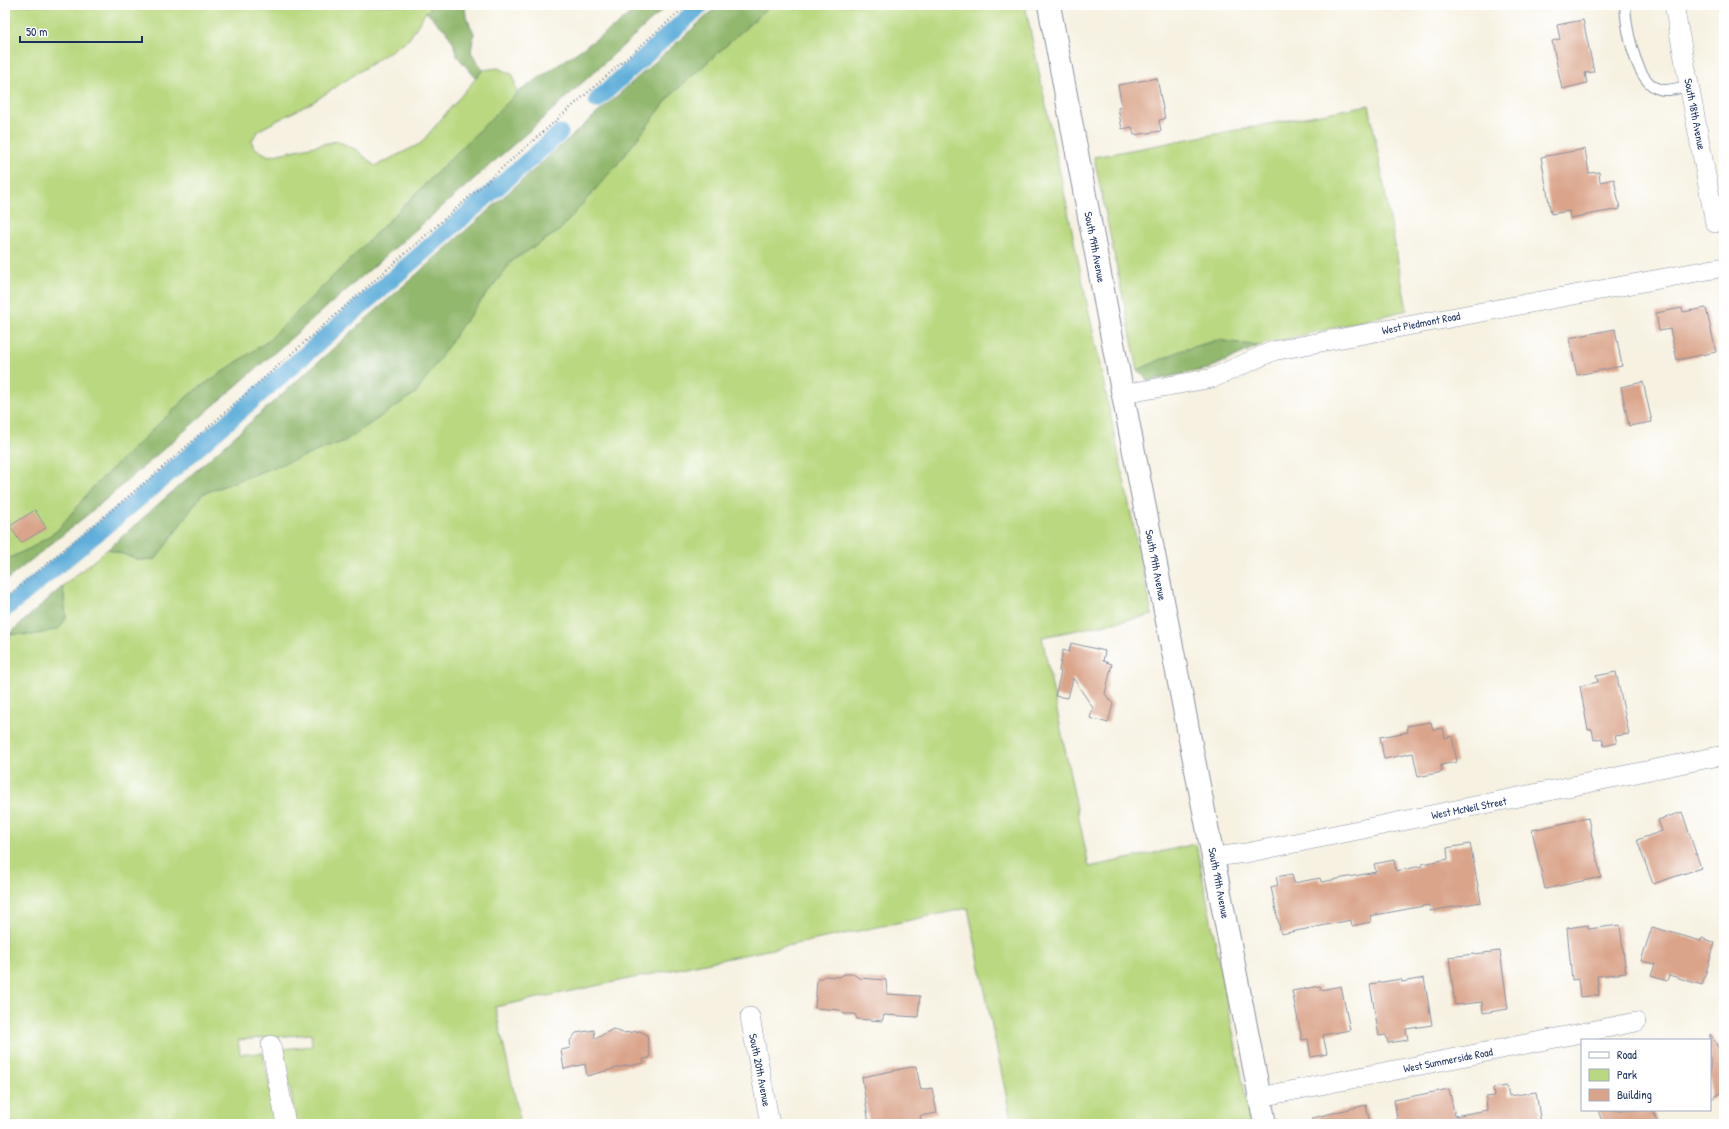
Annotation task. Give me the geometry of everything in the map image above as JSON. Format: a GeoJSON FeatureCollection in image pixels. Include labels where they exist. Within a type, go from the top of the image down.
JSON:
{"type":"FeatureCollection","features":[{"type":"Feature","properties":{"kind":"street","name":"South 19th Avenue"},"geometry":{"type":"LineString","coordinates":[[1049,5],[1265,1124]]}},
{"type":"Feature","properties":{"kind":"street","name":"South 18th Avenue"},"geometry":{"type":"LineString","coordinates":[[1674,5],[1715,223]]}},
{"type":"Feature","properties":{"kind":"street","name":"West Piedmont Road"},"geometry":{"type":"LineString","coordinates":[[1123,394],[1213,378],[1273,351],[1724,267]]}},
{"type":"Feature","properties":{"kind":"street","name":"West McNeil Street"},"geometry":{"type":"LineString","coordinates":[[1214,857],[1246,853],[1724,755]]}},
{"type":"Feature","properties":{"kind":"street","name":"South 20th Avenue"},"geometry":{"type":"LineString","coordinates":[[750,1017],[770,1124]]}},
{"type":"Feature","properties":{"kind":"street","name":"West Summerside Road"},"geometry":{"type":"LineString","coordinates":[[1260,1097],[1636,1022]]}},
{"type":"Feature","properties":{"kind":"street"},"geometry":{"type":"LineString","coordinates":[[271,1045],[286,1124]]}},
{"type":"Feature","properties":{"kind":"lane"},"geometry":{"type":"LineString","coordinates":[[1626,5],[1626,21],[1633,51],[1645,78],[1657,89],[1668,90],[1689,85]]}},
{"type":"Feature","properties":{"kind":"path"},"geometry":{"type":"LineString","coordinates":[[5,598],[153,476],[687,5]]}},
{"type":"Feature","properties":{"kind":"green space"},"geometry":{"type":"Polygon","coordinates":[[[5,5],[434,5],[426,12],[409,39],[313,102],[259,130],[252,140],[253,147],[269,156],[337,141],[357,150],[375,166],[420,144],[483,70],[498,68],[513,75],[517,93],[268,341],[190,394],[94,486],[57,531],[31,548],[5,560],[5,5]]]}},
{"type":"Feature","properties":{"kind":"green space"},"geometry":{"type":"Polygon","coordinates":[[[434,5],[465,5],[466,17],[474,33],[471,52],[483,70],[476,78],[457,56],[453,42],[446,31],[426,12],[434,5]]]}},
{"type":"Feature","properties":{"kind":"green space"},"geometry":{"type":"Polygon","coordinates":[[[639,5],[668,5],[528,132],[97,507],[5,581],[5,560],[31,548],[57,531],[94,486],[190,394],[268,341],[517,93],[617,25],[639,5]]]}},
{"type":"Feature","properties":{"kind":"green space"},"geometry":{"type":"Polygon","coordinates":[[[719,5],[771,5],[671,95],[620,161],[559,231],[513,260],[463,324],[417,392],[345,441],[202,494],[156,559],[140,560],[108,549],[719,5]]]}},
{"type":"Feature","properties":{"kind":"green space"},"geometry":{"type":"Polygon","coordinates":[[[771,5],[1025,5],[1152,615],[1042,637],[1089,867],[1196,844],[1251,1124],[1012,1124],[968,908],[495,1007],[521,1124],[296,1124],[283,1049],[312,1046],[311,1034],[238,1040],[240,1054],[263,1053],[277,1124],[5,1124],[5,637],[9,634],[33,635],[66,618],[63,586],[108,549],[140,560],[156,559],[202,494],[235,482],[463,324],[513,260],[559,231],[620,161],[671,95],[771,5]]]}},
{"type":"Feature","properties":{"kind":"green space"},"geometry":{"type":"Polygon","coordinates":[[[1369,105],[1407,310],[1258,346],[1218,340],[1180,351],[1138,370],[1094,157],[1369,105]]]}},
{"type":"Feature","properties":{"kind":"green space"},"geometry":{"type":"Polygon","coordinates":[[[1218,340],[1258,346],[1208,369],[1148,381],[1138,370],[1180,351],[1218,340]]]}},
{"type":"Feature","properties":{"kind":"green space"},"geometry":{"type":"Polygon","coordinates":[[[63,586],[66,618],[59,629],[33,635],[9,634],[63,586]]]}},
{"type":"Feature","properties":{"kind":"building"},"geometry":{"type":"Polygon","coordinates":[[[1583,20],[1594,72],[1585,73],[1587,83],[1562,89],[1552,41],[1560,39],[1557,25],[1583,20]]]}},
{"type":"Feature","properties":{"kind":"building"},"geometry":{"type":"Polygon","coordinates":[[[1157,78],[1165,119],[1159,120],[1161,131],[1134,135],[1132,127],[1122,129],[1118,108],[1122,107],[1118,85],[1157,78]]]}},
{"type":"Feature","properties":{"kind":"building"},"geometry":{"type":"Polygon","coordinates":[[[1585,149],[1589,173],[1599,172],[1600,182],[1614,179],[1620,209],[1570,218],[1569,211],[1551,214],[1541,157],[1585,149]]]}},
{"type":"Feature","properties":{"kind":"building"},"geometry":{"type":"Polygon","coordinates":[[[1682,308],[1683,312],[1706,308],[1716,352],[1677,360],[1670,329],[1659,331],[1656,313],[1682,308]]]}},
{"type":"Feature","properties":{"kind":"building"},"geometry":{"type":"Polygon","coordinates":[[[1615,329],[1622,366],[1577,375],[1569,338],[1615,329]]]}},
{"type":"Feature","properties":{"kind":"building"},"geometry":{"type":"Polygon","coordinates":[[[1643,382],[1652,422],[1629,426],[1621,387],[1643,382]]]}},
{"type":"Feature","properties":{"kind":"building"},"geometry":{"type":"Polygon","coordinates":[[[35,510],[46,528],[21,543],[10,526],[35,510]]]}},
{"type":"Feature","properties":{"kind":"building"},"geometry":{"type":"Polygon","coordinates":[[[1071,643],[1105,651],[1103,661],[1112,664],[1105,694],[1113,704],[1108,723],[1090,718],[1093,708],[1073,678],[1068,698],[1055,696],[1061,672],[1059,671],[1063,650],[1069,652],[1071,643]]]}},
{"type":"Feature","properties":{"kind":"building"},"geometry":{"type":"Polygon","coordinates":[[[1616,672],[1629,734],[1615,736],[1617,743],[1604,746],[1602,738],[1594,740],[1592,729],[1588,730],[1580,686],[1598,682],[1596,676],[1616,672]]]}},
{"type":"Feature","properties":{"kind":"building"},"geometry":{"type":"Polygon","coordinates":[[[1431,722],[1433,730],[1443,728],[1445,738],[1452,736],[1457,762],[1441,765],[1442,772],[1418,777],[1413,753],[1384,759],[1380,737],[1408,732],[1407,726],[1431,722]]]}},
{"type":"Feature","properties":{"kind":"building"},"geometry":{"type":"Polygon","coordinates":[[[1682,812],[1701,868],[1653,884],[1637,840],[1662,831],[1658,820],[1682,812]]]}},
{"type":"Feature","properties":{"kind":"building"},"geometry":{"type":"Polygon","coordinates":[[[1588,818],[1601,877],[1545,889],[1532,830],[1588,818]]]}},
{"type":"Feature","properties":{"kind":"building"},"geometry":{"type":"Polygon","coordinates":[[[1470,844],[1481,902],[1430,911],[1429,905],[1370,916],[1371,922],[1352,926],[1351,920],[1281,934],[1271,887],[1278,885],[1276,877],[1292,874],[1294,883],[1320,878],[1321,882],[1376,872],[1374,864],[1394,860],[1396,871],[1448,859],[1447,848],[1470,844]]]}},
{"type":"Feature","properties":{"kind":"building"},"geometry":{"type":"Polygon","coordinates":[[[1588,925],[1588,929],[1620,925],[1626,973],[1597,976],[1599,995],[1580,997],[1578,979],[1572,980],[1567,928],[1588,925]]]}},
{"type":"Feature","properties":{"kind":"building"},"geometry":{"type":"Polygon","coordinates":[[[1652,927],[1701,941],[1702,938],[1715,943],[1702,985],[1669,975],[1667,981],[1651,976],[1655,964],[1641,961],[1652,927]]]}},
{"type":"Feature","properties":{"kind":"building"},"geometry":{"type":"Polygon","coordinates":[[[1500,951],[1508,1009],[1483,1013],[1482,1002],[1455,1005],[1449,957],[1500,951]]]}},
{"type":"Feature","properties":{"kind":"building"},"geometry":{"type":"Polygon","coordinates":[[[845,974],[853,974],[859,978],[886,980],[887,994],[920,996],[918,1017],[884,1015],[882,1021],[857,1019],[855,1014],[844,1014],[840,1010],[815,1008],[817,980],[825,976],[839,977],[845,974]]]}},
{"type":"Feature","properties":{"kind":"building"},"geometry":{"type":"Polygon","coordinates":[[[1424,978],[1432,1025],[1406,1029],[1408,1040],[1388,1043],[1386,1035],[1379,1036],[1370,984],[1401,979],[1402,982],[1424,978]]]}},
{"type":"Feature","properties":{"kind":"building"},"geometry":{"type":"Polygon","coordinates":[[[1320,986],[1321,990],[1341,986],[1350,1030],[1323,1035],[1327,1054],[1311,1057],[1308,1039],[1302,1040],[1292,991],[1320,986]]]}},
{"type":"Feature","properties":{"kind":"building"},"geometry":{"type":"Polygon","coordinates":[[[613,1029],[623,1033],[640,1031],[647,1035],[650,1058],[643,1059],[644,1063],[628,1065],[587,1076],[585,1064],[564,1069],[561,1050],[571,1048],[570,1041],[576,1033],[594,1030],[595,1039],[613,1029]]]}},
{"type":"Feature","properties":{"kind":"building"},"geometry":{"type":"Polygon","coordinates":[[[1710,1034],[1724,1055],[1724,1091],[1711,1099],[1711,1039],[1710,1034]]]}},
{"type":"Feature","properties":{"kind":"building"},"geometry":{"type":"Polygon","coordinates":[[[916,1066],[921,1090],[932,1088],[937,1113],[920,1116],[922,1124],[897,1124],[897,1121],[869,1124],[862,1077],[916,1066]]]}},
{"type":"Feature","properties":{"kind":"building"},"geometry":{"type":"Polygon","coordinates":[[[1507,1086],[1509,1096],[1536,1092],[1541,1124],[1398,1124],[1394,1100],[1449,1089],[1455,1116],[1487,1110],[1486,1097],[1494,1096],[1493,1088],[1507,1086]]]}},
{"type":"Feature","properties":{"kind":"building"},"geometry":{"type":"Polygon","coordinates":[[[1366,1105],[1370,1124],[1312,1124],[1312,1118],[1366,1105]]]}},
{"type":"Feature","properties":{"kind":"building"},"geometry":{"type":"Polygon","coordinates":[[[1598,1111],[1653,1111],[1658,1124],[1603,1124],[1598,1111]]]}},
{"type":"Feature","properties":{"kind":"waterway"},"geometry":{"type":"LineString","coordinates":[[597,100],[701,5]]}},
{"type":"Feature","properties":{"kind":"waterway"},"geometry":{"type":"LineString","coordinates":[[5,609],[146,493],[560,133]]}}]}
